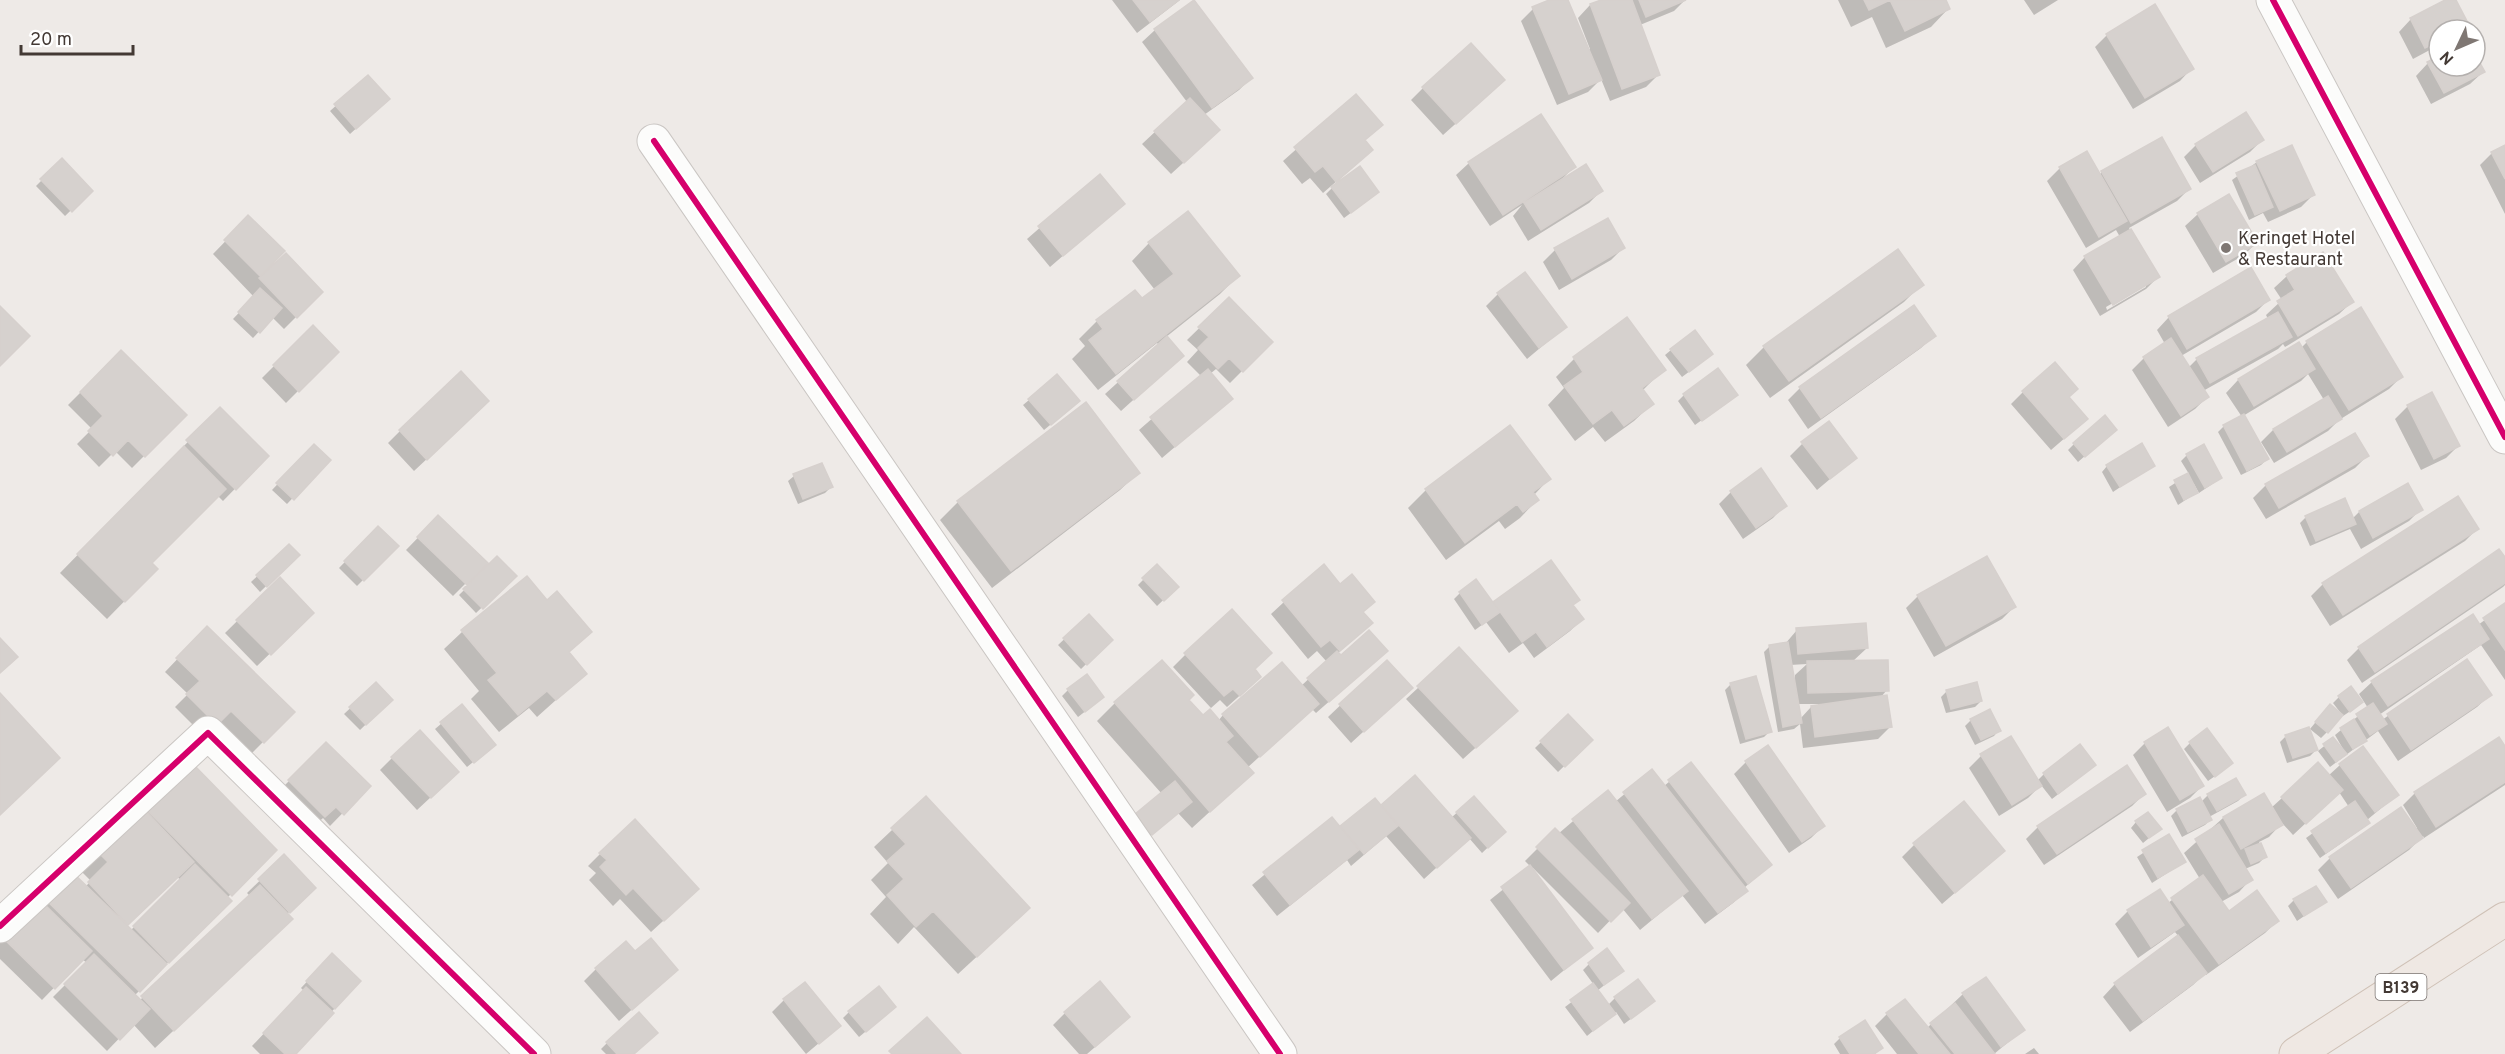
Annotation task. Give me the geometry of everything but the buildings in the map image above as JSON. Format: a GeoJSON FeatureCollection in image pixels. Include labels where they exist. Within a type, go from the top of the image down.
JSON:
{"type":"FeatureCollection","features":[{"type":"Feature","properties":{"kind":"main road","name":"B139"},"geometry":{"type":"LineString","coordinates":[[2296,1054],[2505,919]]}},
{"type":"Feature","properties":{"kind":"street"},"geometry":{"type":"LineString","coordinates":[[2273,0],[2505,437]]}},
{"type":"Feature","properties":{"kind":"street"},"geometry":{"type":"LineString","coordinates":[[654,141],[1280,1054]]}},
{"type":"Feature","properties":{"kind":"street"},"geometry":{"type":"LineString","coordinates":[[0,926],[208,733],[534,1054]]}},
{"type":"Feature","properties":{"kind":"cycle path"},"geometry":{"type":"LineString","coordinates":[[2273,0],[2505,437]]}},
{"type":"Feature","properties":{"kind":"cycle path"},"geometry":{"type":"LineString","coordinates":[[654,141],[1280,1054]]}},
{"type":"Feature","properties":{"kind":"cycle path"},"geometry":{"type":"LineString","coordinates":[[0,926],[208,733],[534,1054]]}},
{"type":"Feature","properties":{"kind":"place","name":"Keringet Hotel & Restaurant"},"geometry":{"type":"Point","coordinates":[2226,248]}}]}
